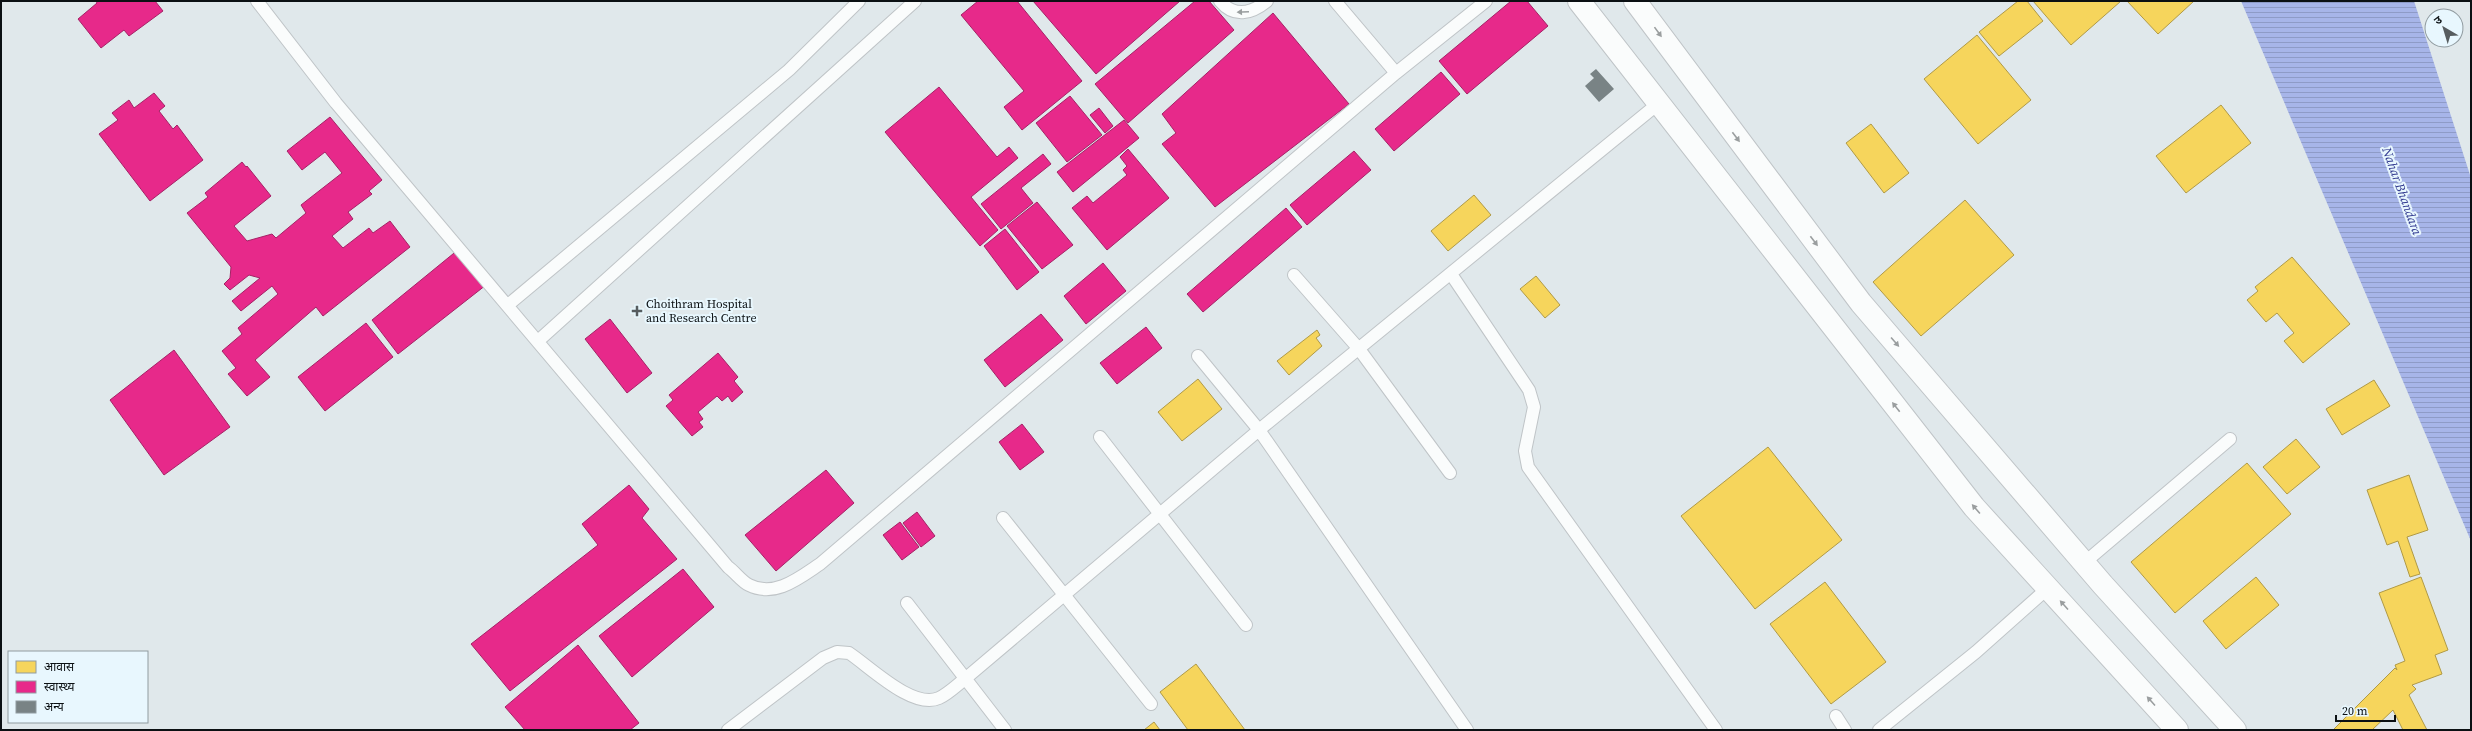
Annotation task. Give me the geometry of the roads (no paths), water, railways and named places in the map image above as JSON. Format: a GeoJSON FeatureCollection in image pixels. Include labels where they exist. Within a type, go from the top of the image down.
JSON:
{"type":"FeatureCollection","features":[{"type":"Feature","properties":{"kind":"main road"},"geometry":{"type":"LineString","coordinates":[[1579,1],[1974,507],[2177,730]]}},
{"type":"Feature","properties":{"kind":"main road"},"geometry":{"type":"LineString","coordinates":[[1635,1],[1861,303],[2084,563],[2235,730]]}},
{"type":"Feature","properties":{"kind":"lane"},"geometry":{"type":"LineString","coordinates":[[257,1],[336,102],[728,567],[749,585],[767,590],[793,582],[820,564],[1396,72],[1486,1]]}},
{"type":"Feature","properties":{"kind":"lane"},"geometry":{"type":"LineString","coordinates":[[508,305],[789,70],[859,1]]}},
{"type":"Feature","properties":{"kind":"lane"},"geometry":{"type":"LineString","coordinates":[[538,341],[915,1]]}},
{"type":"Feature","properties":{"kind":"lane"},"geometry":{"type":"LineString","coordinates":[[1220,1],[1228,9],[1241,13],[1249,12],[1267,1]]}},
{"type":"Feature","properties":{"kind":"lane"},"geometry":{"type":"LineString","coordinates":[[1335,1],[1396,72]]}},
{"type":"Feature","properties":{"kind":"lane"},"geometry":{"type":"LineString","coordinates":[[729,730],[823,658],[837,652],[849,653],[907,694],[920,700],[938,699],[966,678],[1259,430],[1659,103]]}},
{"type":"Feature","properties":{"kind":"lane"},"geometry":{"type":"LineString","coordinates":[[1450,274],[1529,390],[1534,407],[1525,451],[1528,467],[1716,730]]}},
{"type":"Feature","properties":{"kind":"lane"},"geometry":{"type":"LineString","coordinates":[[1294,275],[1359,349],[1450,474]]}},
{"type":"Feature","properties":{"kind":"lane"},"geometry":{"type":"LineString","coordinates":[[1198,356],[1259,430],[1467,730]]}},
{"type":"Feature","properties":{"kind":"lane"},"geometry":{"type":"LineString","coordinates":[[1100,437],[1246,625]]}},
{"type":"Feature","properties":{"kind":"lane"},"geometry":{"type":"LineString","coordinates":[[2084,563],[2230,439]]}},
{"type":"Feature","properties":{"kind":"lane"},"geometry":{"type":"LineString","coordinates":[[1003,518],[1151,704]]}},
{"type":"Feature","properties":{"kind":"lane"},"geometry":{"type":"LineString","coordinates":[[1879,730],[1976,652],[2048,588]]}},
{"type":"Feature","properties":{"kind":"lane"},"geometry":{"type":"LineString","coordinates":[[907,603],[1005,730]]}},
{"type":"Feature","properties":{"kind":"lane"},"geometry":{"type":"LineString","coordinates":[[1836,716],[1845,730]]}},
{"type":"Feature","properties":{"kind":"water","name":"Nahar Bhandara"},"geometry":{"type":"Polygon","coordinates":[[[2241,1],[2414,1],[2424,32],[2424,48],[2429,48],[2471,178],[2471,541],[2241,1]]]}},
{"type":"Feature","properties":{"kind":"place","name":"Choithram Hospital and Research Centre"},"geometry":{"type":"Point","coordinates":[637,311]}}]}
